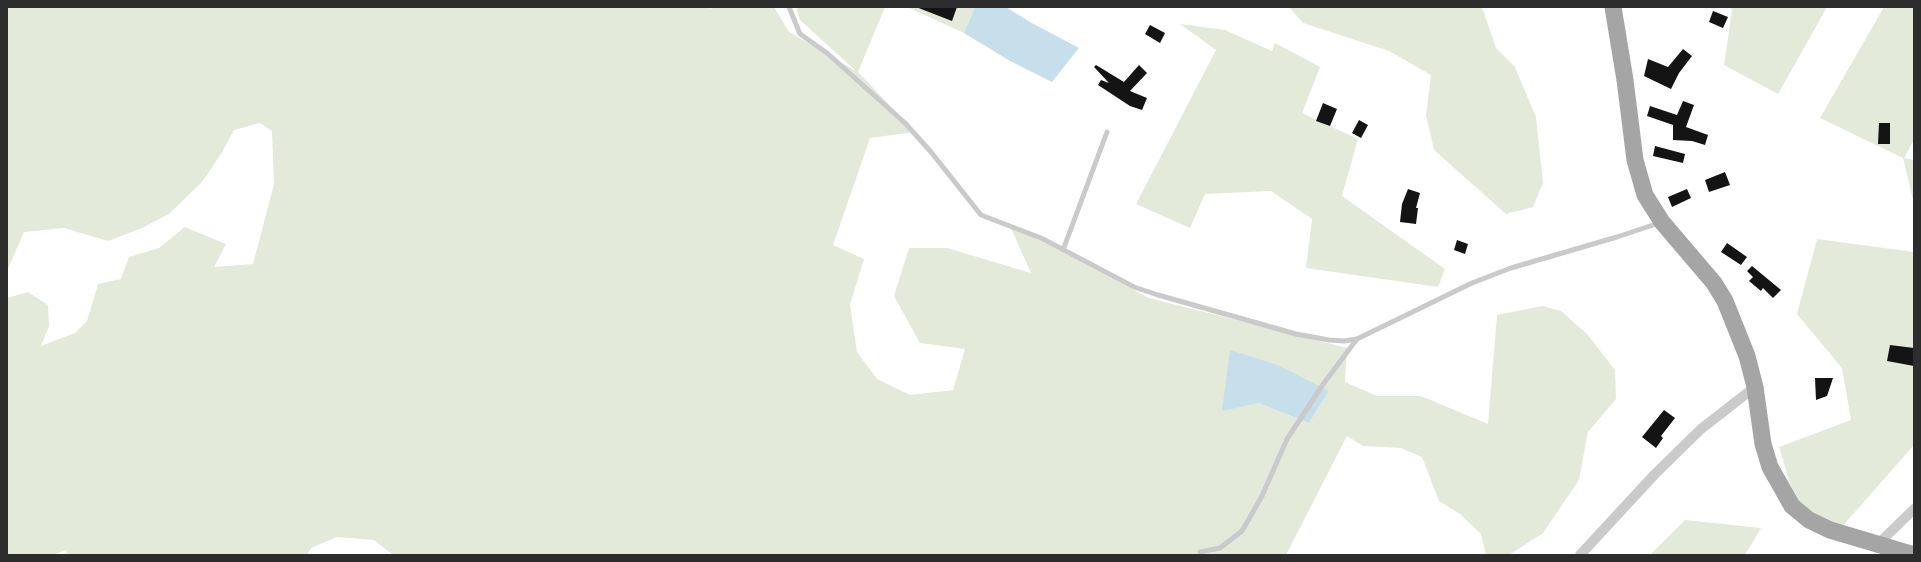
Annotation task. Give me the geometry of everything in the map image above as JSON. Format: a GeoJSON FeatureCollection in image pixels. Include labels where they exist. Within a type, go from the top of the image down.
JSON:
{"type":"FeatureCollection","features":[{"type":"Feature","properties":{"kind":"main road"},"geometry":{"type":"LineString","coordinates":[[1613,7],[1625,80],[1635,160],[1645,195],[1662,222],[1714,283],[1724,301],[1747,356],[1755,387],[1763,444],[1770,467],[1792,506],[1809,520],[1830,530],[1914,555]]}},
{"type":"Feature","properties":{"kind":"street"},"geometry":{"type":"LineString","coordinates":[[1580,555],[1655,474],[1701,429],[1755,387]]}},
{"type":"Feature","properties":{"kind":"street"},"geometry":{"type":"LineString","coordinates":[[1877,545],[1914,509]]}},
{"type":"Feature","properties":{"kind":"lane"},"geometry":{"type":"LineString","coordinates":[[789,7],[800,34],[827,53],[905,123],[931,152],[981,215],[1041,238],[1134,287],[1296,334],[1329,340],[1344,341],[1357,339],[1472,282],[1511,268],[1617,237],[1662,222]]}},
{"type":"Feature","properties":{"kind":"lane"},"geometry":{"type":"LineString","coordinates":[[1063,250],[1108,132]]}},
{"type":"Feature","properties":{"kind":"lane"},"geometry":{"type":"LineString","coordinates":[[1200,552],[1220,548],[1242,531],[1262,496],[1287,439],[1324,383],[1357,339]]}},
{"type":"Feature","properties":{"kind":"green space"},"geometry":{"type":"Polygon","coordinates":[[[7,7],[709,7],[710,9],[713,7],[774,7],[789,32],[856,71],[800,20],[796,7],[885,7],[858,72],[915,132],[870,138],[833,245],[864,259],[850,305],[857,352],[877,379],[910,395],[953,390],[965,349],[920,343],[894,296],[909,248],[947,248],[1031,273],[1009,224],[1149,298],[1347,348],[1345,382],[1377,396],[1421,396],[1488,424],[1497,315],[1542,306],[1561,311],[1587,334],[1615,370],[1616,399],[1588,432],[1579,480],[1543,533],[1509,555],[1486,555],[1481,534],[1460,514],[1439,501],[1422,457],[1401,448],[1363,446],[1347,436],[1286,555],[393,555],[374,540],[337,537],[311,548],[307,555],[67,555],[66,550],[53,555],[7,555],[7,298],[28,292],[48,305],[49,326],[41,346],[75,333],[87,321],[98,284],[121,279],[129,257],[159,248],[185,227],[226,244],[214,267],[253,264],[274,184],[272,131],[260,123],[234,130],[221,154],[202,182],[169,214],[142,228],[108,241],[64,228],[24,232],[7,271],[7,7]],[[1329,391],[1258,403],[1309,423],[1329,391]]]}},
{"type":"Feature","properties":{"kind":"green space"},"geometry":{"type":"Polygon","coordinates":[[[907,7],[975,7],[964,33],[907,7]]]}},
{"type":"Feature","properties":{"kind":"green space"},"geometry":{"type":"Polygon","coordinates":[[[1289,7],[1482,7],[1496,48],[1515,67],[1536,117],[1543,183],[1533,207],[1506,214],[1434,150],[1426,115],[1431,75],[1389,51],[1303,23],[1289,7]]]}},
{"type":"Feature","properties":{"kind":"green space"},"geometry":{"type":"Polygon","coordinates":[[[1729,7],[1827,7],[1778,94],[1724,65],[1732,10],[1729,7]]]}},
{"type":"Feature","properties":{"kind":"green space"},"geometry":{"type":"Polygon","coordinates":[[[1884,7],[1914,7],[1914,140],[1904,158],[1914,160],[1914,204],[1903,158],[1820,118],[1884,7]]]}},
{"type":"Feature","properties":{"kind":"green space"},"geometry":{"type":"Polygon","coordinates":[[[1180,24],[1225,30],[1272,51],[1275,43],[1320,67],[1302,113],[1358,139],[1342,196],[1445,269],[1438,287],[1306,268],[1312,219],[1271,191],[1205,194],[1190,228],[1136,204],[1216,50],[1180,24]]]}},
{"type":"Feature","properties":{"kind":"green space"},"geometry":{"type":"Polygon","coordinates":[[[1817,239],[1914,252],[1914,445],[1840,529],[1797,506],[1779,447],[1851,420],[1842,368],[1797,314],[1817,239]]]}},
{"type":"Feature","properties":{"kind":"green space"},"geometry":{"type":"Polygon","coordinates":[[[1685,520],[1761,528],[1745,555],[1650,555],[1685,520]]]}},
{"type":"Feature","properties":{"kind":"water"},"geometry":{"type":"Polygon","coordinates":[[[975,7],[1006,7],[1030,22],[1079,48],[1052,82],[1010,61],[964,33],[975,7]]]}},
{"type":"Feature","properties":{"kind":"water"},"geometry":{"type":"Polygon","coordinates":[[[1230,350],[1278,365],[1329,391],[1309,423],[1258,403],[1222,411],[1230,350]]]}},
{"type":"Feature","properties":{"kind":"building"},"geometry":{"type":"Polygon","coordinates":[[[916,7],[957,7],[952,21],[916,7]]]}},
{"type":"Feature","properties":{"kind":"building"},"geometry":{"type":"Polygon","coordinates":[[[1713,11],[1728,17],[1723,28],[1709,22],[1713,11]]]}},
{"type":"Feature","properties":{"kind":"building"},"geometry":{"type":"Polygon","coordinates":[[[1150,25],[1165,33],[1160,43],[1145,34],[1150,25]]]}},
{"type":"Feature","properties":{"kind":"building"},"geometry":{"type":"Polygon","coordinates":[[[1683,49],[1692,56],[1679,73],[1671,89],[1644,76],[1648,59],[1668,67],[1683,49]]]}},
{"type":"Feature","properties":{"kind":"building"},"geometry":{"type":"Polygon","coordinates":[[[1096,65],[1124,82],[1139,65],[1147,73],[1130,91],[1147,98],[1142,110],[1130,106],[1098,85],[1101,80],[1109,83],[1094,67],[1096,65]]]}},
{"type":"Feature","properties":{"kind":"building"},"geometry":{"type":"Polygon","coordinates":[[[1683,101],[1694,105],[1686,127],[1708,135],[1705,145],[1692,141],[1673,140],[1673,125],[1647,116],[1650,106],[1677,115],[1683,101]]]}},
{"type":"Feature","properties":{"kind":"building"},"geometry":{"type":"Polygon","coordinates":[[[1323,103],[1337,109],[1330,126],[1316,121],[1323,103]]]}},
{"type":"Feature","properties":{"kind":"building"},"geometry":{"type":"Polygon","coordinates":[[[1359,120],[1368,125],[1361,138],[1352,133],[1359,120]]]}},
{"type":"Feature","properties":{"kind":"building"},"geometry":{"type":"Polygon","coordinates":[[[1879,123],[1890,123],[1890,144],[1878,144],[1879,123]]]}},
{"type":"Feature","properties":{"kind":"building"},"geometry":{"type":"Polygon","coordinates":[[[1655,146],[1685,154],[1683,163],[1653,156],[1655,146]]]}},
{"type":"Feature","properties":{"kind":"building"},"geometry":{"type":"Polygon","coordinates":[[[1725,172],[1730,185],[1709,192],[1705,180],[1725,172]]]}},
{"type":"Feature","properties":{"kind":"building"},"geometry":{"type":"Polygon","coordinates":[[[1408,189],[1420,193],[1416,208],[1418,208],[1416,224],[1400,222],[1402,204],[1408,189]]]}},
{"type":"Feature","properties":{"kind":"building"},"geometry":{"type":"Polygon","coordinates":[[[1687,189],[1691,198],[1672,207],[1668,197],[1687,189]]]}},
{"type":"Feature","properties":{"kind":"building"},"geometry":{"type":"Polygon","coordinates":[[[1457,240],[1468,244],[1465,254],[1454,250],[1457,240]]]}},
{"type":"Feature","properties":{"kind":"building"},"geometry":{"type":"Polygon","coordinates":[[[1727,243],[1747,257],[1741,265],[1721,252],[1727,243]]]}},
{"type":"Feature","properties":{"kind":"building"},"geometry":{"type":"Polygon","coordinates":[[[1752,266],[1781,290],[1773,298],[1763,288],[1761,291],[1749,281],[1753,277],[1747,271],[1752,266]]]}},
{"type":"Feature","properties":{"kind":"building"},"geometry":{"type":"Polygon","coordinates":[[[1890,345],[1914,348],[1914,366],[1887,361],[1890,345]]]}},
{"type":"Feature","properties":{"kind":"building"},"geometry":{"type":"Polygon","coordinates":[[[1815,378],[1833,378],[1827,396],[1816,400],[1815,378]]]}},
{"type":"Feature","properties":{"kind":"building"},"geometry":{"type":"Polygon","coordinates":[[[1664,410],[1675,418],[1661,436],[1663,438],[1656,448],[1642,437],[1664,410]]]}}]}
